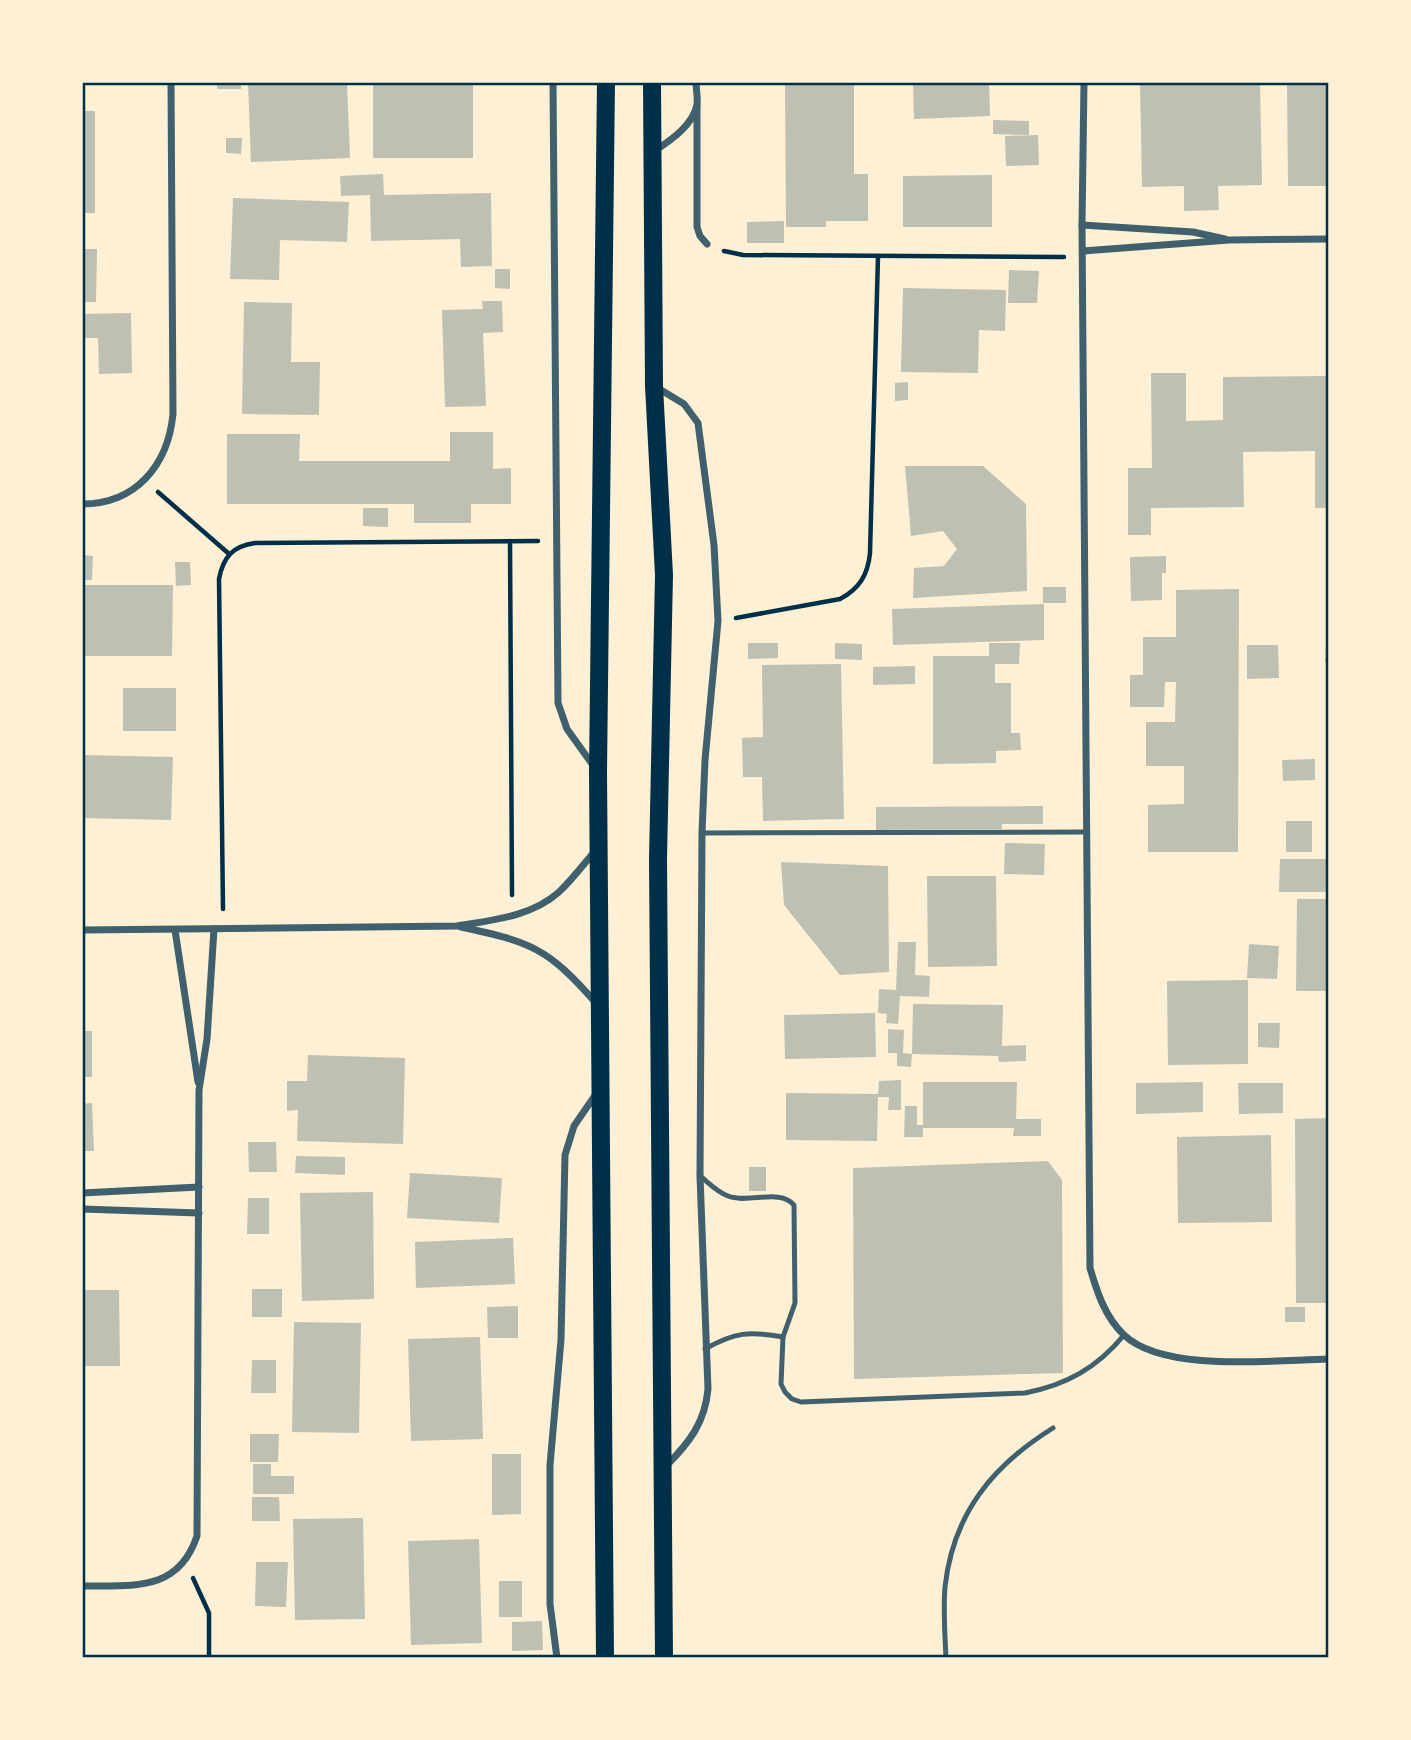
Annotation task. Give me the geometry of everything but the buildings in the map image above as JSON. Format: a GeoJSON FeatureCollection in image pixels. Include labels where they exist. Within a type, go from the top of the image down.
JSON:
{"type":"FeatureCollection","features":[{"type":"Feature","properties":{"kind":"main road"},"geometry":{"type":"LineString","coordinates":[[605,1658],[598,772],[606,82]]}},
{"type":"Feature","properties":{"kind":"main road"},"geometry":{"type":"LineString","coordinates":[[652,82],[654,386],[664,575],[658,859],[664,1658]]}},
{"type":"Feature","properties":{"kind":"street"},"geometry":{"type":"LineString","coordinates":[[86,504],[109,500],[128,492],[144,480],[166,450],[171,433],[171,82]]}},
{"type":"Feature","properties":{"kind":"street"},"geometry":{"type":"LineString","coordinates":[[553,82],[558,703],[567,729],[598,772]]}},
{"type":"Feature","properties":{"kind":"street"},"geometry":{"type":"LineString","coordinates":[[696,82],[697,227],[707,244]]}},
{"type":"Feature","properties":{"kind":"street"},"geometry":{"type":"LineString","coordinates":[[1084,82],[1082,225],[1090,1268],[1097,1293],[1108,1316],[1124,1335],[1146,1351],[1174,1359],[1329,1359]]}},
{"type":"Feature","properties":{"kind":"street"},"geometry":{"type":"LineString","coordinates":[[653,153],[683,128],[696,106]]}},
{"type":"Feature","properties":{"kind":"street"},"geometry":{"type":"LineString","coordinates":[[1082,225],[1193,232],[1229,240]]}},
{"type":"Feature","properties":{"kind":"street"},"geometry":{"type":"LineString","coordinates":[[1083,254],[1229,240],[1329,239]]}},
{"type":"Feature","properties":{"kind":"street"},"geometry":{"type":"LineString","coordinates":[[654,386],[690,410],[701,431],[714,545],[718,621],[705,760],[702,833],[700,1176],[708,1389],[702,1418],[687,1444],[663,1469]]}},
{"type":"Feature","properties":{"kind":"street"},"geometry":{"type":"LineString","coordinates":[[82,930],[457,926],[512,916],[536,907],[557,894],[599,846]]}},
{"type":"Feature","properties":{"kind":"street"},"geometry":{"type":"LineString","coordinates":[[457,926],[507,937],[537,949],[564,967],[600,1008]]}},
{"type":"Feature","properties":{"kind":"street"},"geometry":{"type":"LineString","coordinates":[[82,1586],[141,1585],[158,1581],[173,1573],[186,1560],[197,1536],[199,1090],[206,1038],[214,929]]}},
{"type":"Feature","properties":{"kind":"street"},"geometry":{"type":"LineString","coordinates":[[176,930],[199,1090]]}},
{"type":"Feature","properties":{"kind":"street"},"geometry":{"type":"LineString","coordinates":[[557,1658],[550,1604],[550,1465],[561,1340],[565,1155],[574,1126],[600,1088]]}},
{"type":"Feature","properties":{"kind":"street"},"geometry":{"type":"LineString","coordinates":[[82,1193],[199,1187]]}},
{"type":"Feature","properties":{"kind":"street"},"geometry":{"type":"LineString","coordinates":[[82,1209],[199,1213]]}},
{"type":"Feature","properties":{"kind":"lane"},"geometry":{"type":"LineString","coordinates":[[702,833],[1087,832]]}},
{"type":"Feature","properties":{"kind":"lane"},"geometry":{"type":"LineString","coordinates":[[700,1176],[728,1196],[741,1199],[785,1198],[794,1205],[795,1303],[783,1337],[781,1384],[792,1399],[801,1402],[1025,1393],[1063,1383],[1097,1363],[1124,1335]]}},
{"type":"Feature","properties":{"kind":"lane"},"geometry":{"type":"LineString","coordinates":[[705,1349],[735,1334],[759,1332],[783,1337]]}},
{"type":"Feature","properties":{"kind":"lane"},"geometry":{"type":"LineString","coordinates":[[946,1658],[945,1589],[961,1524],[978,1494],[999,1468],[1024,1446],[1053,1428]]}},
{"type":"Feature","properties":{"kind":"path"},"geometry":{"type":"LineString","coordinates":[[707,244],[718,250],[743,255],[1083,254]]}},
{"type":"Feature","properties":{"kind":"path"},"geometry":{"type":"LineString","coordinates":[[718,621],[840,599],[850,593],[865,575],[870,553],[878,256]]}},
{"type":"Feature","properties":{"kind":"path"},"geometry":{"type":"LineString","coordinates":[[144,480],[229,553]]}},
{"type":"Feature","properties":{"kind":"path"},"geometry":{"type":"LineString","coordinates":[[510,541],[512,916]]}},
{"type":"Feature","properties":{"kind":"path"},"geometry":{"type":"LineString","coordinates":[[224,929],[219,579],[222,564],[229,553],[242,544],[255,543],[556,542]]}},
{"type":"Feature","properties":{"kind":"path"},"geometry":{"type":"LineString","coordinates":[[186,1560],[208,1613],[209,1658]]}}]}
